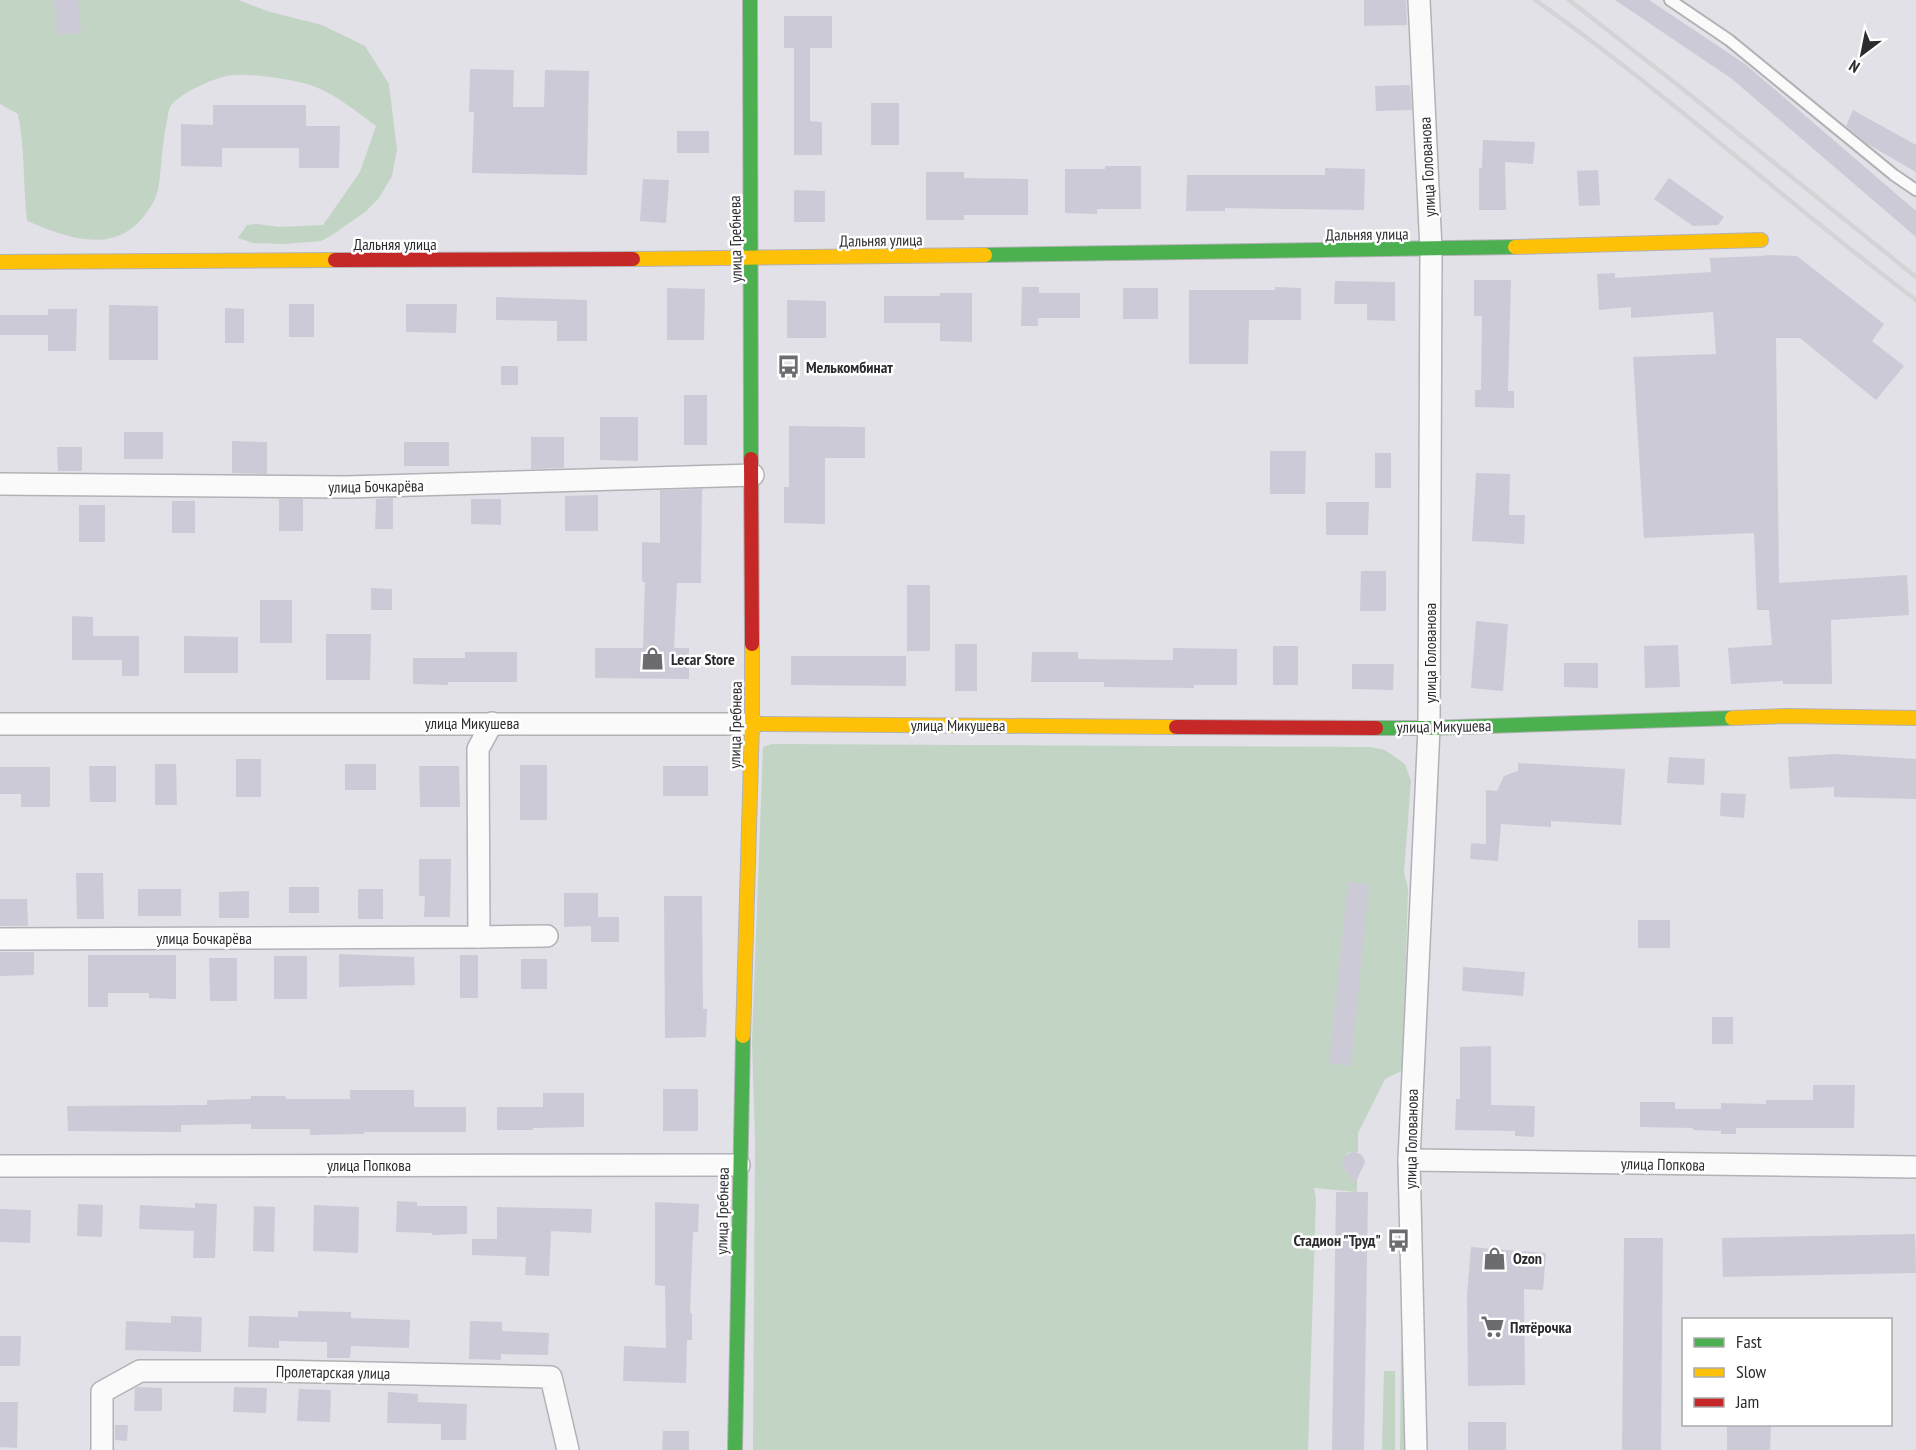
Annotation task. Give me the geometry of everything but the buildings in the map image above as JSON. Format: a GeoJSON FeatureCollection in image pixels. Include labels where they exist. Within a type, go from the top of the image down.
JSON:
{"type":"FeatureCollection","features":[{"type":"Feature","properties":{"kind":"street","name":"улица Гребнева"},"geometry":{"type":"LineString","coordinates":[[735,1450],[739,1165],[753,724],[750,0]]}},
{"type":"Feature","properties":{"kind":"street","name":"улица Голованова"},"geometry":{"type":"LineString","coordinates":[[1416,1450],[1407,1160],[1429,728],[1431,250],[1419,0]]}},
{"type":"Feature","properties":{"kind":"street","name":"Дальняя улица"},"geometry":{"type":"LineString","coordinates":[[0,262],[752,258],[1431,250],[1761,240]]}},
{"type":"Feature","properties":{"kind":"street","name":"улица Бочкарёва"},"geometry":{"type":"LineString","coordinates":[[0,484],[346,487],[753,475]]}},
{"type":"Feature","properties":{"kind":"street","name":"улица Микушева"},"geometry":{"type":"LineString","coordinates":[[0,724],[492,723],[1429,728],[1787,716],[1916,718]]}},
{"type":"Feature","properties":{"kind":"street"},"geometry":{"type":"LineString","coordinates":[[479,937],[478,749],[492,723]]}},
{"type":"Feature","properties":{"kind":"street","name":"улица Бочкарёва"},"geometry":{"type":"LineString","coordinates":[[0,939],[547,936]]}},
{"type":"Feature","properties":{"kind":"street","name":"улица Попкова"},"geometry":{"type":"LineString","coordinates":[[1407,1160],[1916,1167]]}},
{"type":"Feature","properties":{"kind":"street","name":"улица Попкова"},"geometry":{"type":"LineString","coordinates":[[0,1166],[739,1165]]}},
{"type":"Feature","properties":{"kind":"street","name":"Пролетарская улица"},"geometry":{"type":"LineString","coordinates":[[102,1450],[102,1392],[140,1371],[551,1377],[568,1450]]}},
{"type":"Feature","properties":{"kind":"lane"},"geometry":{"type":"LineString","coordinates":[[1670,0],[1729,40],[1894,175],[1916,190]]}},
{"type":"Feature","properties":{"kind":"green space"},"geometry":{"type":"Polygon","coordinates":[[[0,0],[238,0],[270,12],[322,25],[365,46],[389,84],[397,150],[392,176],[379,198],[365,212],[321,241],[284,244],[253,243],[238,238],[247,225],[280,227],[323,225],[360,172],[376,126],[336,97],[319,88],[272,77],[234,75],[218,78],[199,86],[181,96],[170,107],[157,193],[147,212],[132,228],[118,236],[88,240],[57,233],[27,221],[22,140],[18,114],[0,104],[0,0]]]}},
{"type":"Feature","properties":{"kind":"green space"},"geometry":{"type":"Polygon","coordinates":[[[772,744],[1370,747],[1385,750],[1405,764],[1411,781],[1404,872],[1408,888],[1403,1061],[1408,1068],[1385,1079],[1358,1133],[1358,1152],[1349,1152],[1343,1160],[1345,1170],[1357,1174],[1357,1192],[1314,1188],[1316,1199],[1308,1450],[753,1450],[755,1140],[752,1041],[763,747],[772,744]]]}},
{"type":"Feature","properties":{"kind":"green space"},"geometry":{"type":"Polygon","coordinates":[[[1401,1350],[1412,1350],[1413,1450],[1400,1450],[1401,1350]]]}},
{"type":"Feature","properties":{"kind":"green space"},"geometry":{"type":"Polygon","coordinates":[[[1384,1371],[1395,1371],[1395,1450],[1382,1450],[1384,1371]]]}},
{"type":"Feature","properties":{"kind":"railway"},"geometry":{"type":"LineString","coordinates":[[1535,0],[1632,72],[1916,300]]}},
{"type":"Feature","properties":{"kind":"railway"},"geometry":{"type":"LineString","coordinates":[[1569,0],[1916,277]]}},
{"type":"Feature","properties":{"kind":"traffic: fast"},"geometry":{"type":"LineString","coordinates":[[750,0],[751,459]]}},
{"type":"Feature","properties":{"kind":"traffic: fast"},"geometry":{"type":"LineString","coordinates":[[985,255],[1515,247]]}},
{"type":"Feature","properties":{"kind":"traffic: fast"},"geometry":{"type":"LineString","coordinates":[[1376,728],[1732,718]]}},
{"type":"Feature","properties":{"kind":"traffic: fast"},"geometry":{"type":"LineString","coordinates":[[735,1450],[743,1036]]}},
{"type":"Feature","properties":{"kind":"traffic: slow"},"geometry":{"type":"LineString","coordinates":[[1515,247],[1761,240]]}},
{"type":"Feature","properties":{"kind":"traffic: slow"},"geometry":{"type":"LineString","coordinates":[[633,259],[985,255]]}},
{"type":"Feature","properties":{"kind":"traffic: slow"},"geometry":{"type":"LineString","coordinates":[[0,262],[335,260]]}},
{"type":"Feature","properties":{"kind":"traffic: slow"},"geometry":{"type":"LineString","coordinates":[[743,1036],[752,724],[752,644]]}},
{"type":"Feature","properties":{"kind":"traffic: slow"},"geometry":{"type":"LineString","coordinates":[[1732,718],[1787,716],[1916,718]]}},
{"type":"Feature","properties":{"kind":"traffic: slow"},"geometry":{"type":"LineString","coordinates":[[752,724],[1176,727]]}},
{"type":"Feature","properties":{"kind":"traffic: jam"},"geometry":{"type":"LineString","coordinates":[[335,260],[633,259]]}},
{"type":"Feature","properties":{"kind":"traffic: jam"},"geometry":{"type":"LineString","coordinates":[[751,459],[752,644]]}},
{"type":"Feature","properties":{"kind":"traffic: jam"},"geometry":{"type":"LineString","coordinates":[[1176,727],[1376,728]]}},
{"type":"Feature","properties":{"kind":"place","name":"Мелькомбинат"},"geometry":{"type":"Point","coordinates":[788,367]}},
{"type":"Feature","properties":{"kind":"place","name":"Lecar Store"},"geometry":{"type":"Point","coordinates":[653,659]}},
{"type":"Feature","properties":{"kind":"place","name":"Стадион \"Труд\""},"geometry":{"type":"Point","coordinates":[1399,1240]}},
{"type":"Feature","properties":{"kind":"place","name":"Ozon"},"geometry":{"type":"Point","coordinates":[1495,1258]}},
{"type":"Feature","properties":{"kind":"place","name":"Пятёрочка"},"geometry":{"type":"Point","coordinates":[1492,1327]}}]}
